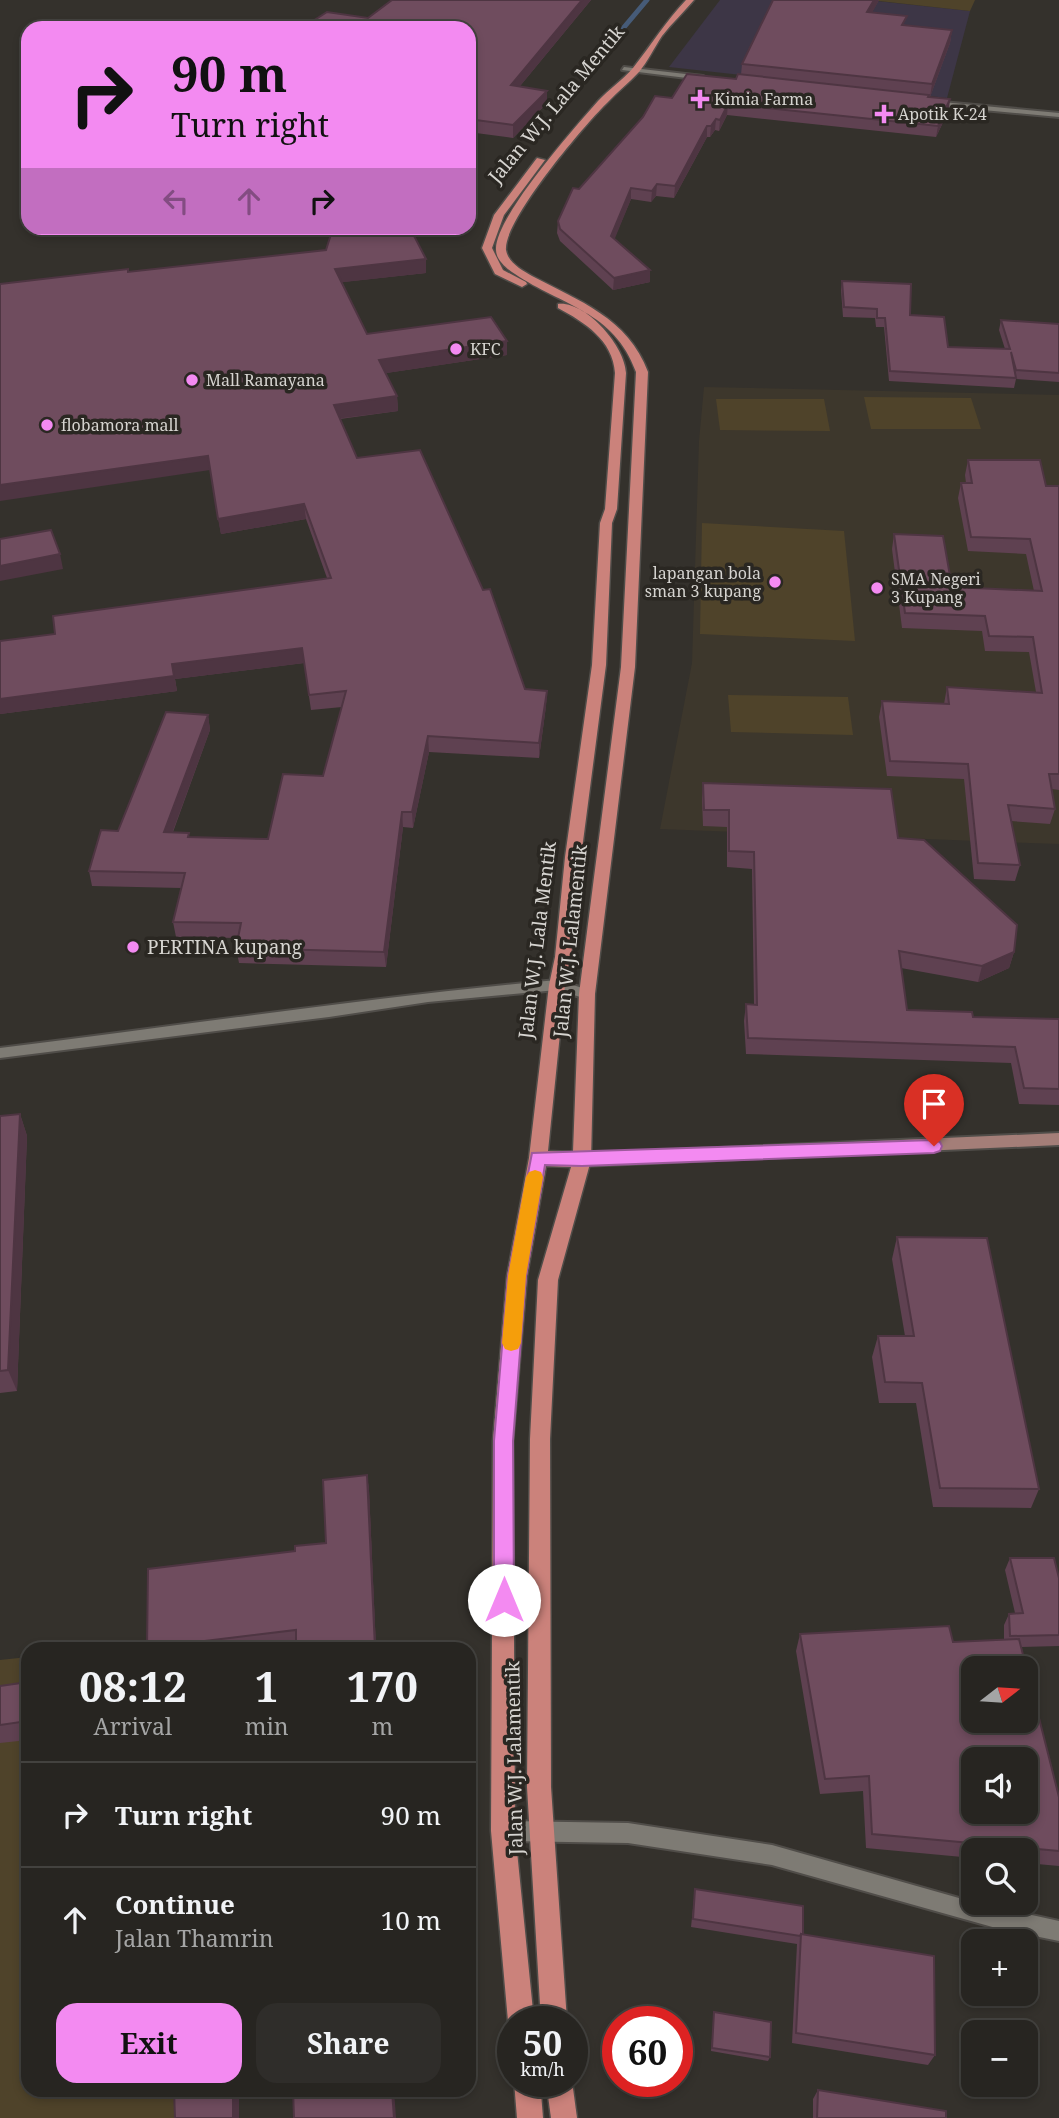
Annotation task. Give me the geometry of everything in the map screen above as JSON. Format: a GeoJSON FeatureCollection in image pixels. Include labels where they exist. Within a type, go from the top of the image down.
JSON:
{"type":"FeatureCollection","features":[{"type":"Feature","properties":{"kind":"main road","name":"Jalan W.J. Lala Mentik"},"geometry":{"type":"LineString","coordinates":[[520,2006],[503,1831],[503,1441],[517,1276],[538,1158],[556,985],[563,957],[573,857],[599,664],[606,523],[611,509],[620,365],[611,344],[598,330],[569,309],[499,272],[487,248],[499,215],[520,185],[552,146],[630,70],[646,37],[678,0]]}},
{"type":"Feature","properties":{"kind":"main road","name":"Jalan W.J. Lalamentik"},"geometry":{"type":"LineString","coordinates":[[553,2006],[541,1832],[538,1548],[548,1280],[582,1160],[587,994],[628,667],[642,372],[639,362],[615,327],[581,304],[515,269],[505,260],[501,249],[506,229],[563,148],[690,0]]}},
{"type":"Feature","properties":{"kind":"main road"},"geometry":{"type":"LineString","coordinates":[[538,1158],[582,1160],[1059,1139]]}},
{"type":"Feature","properties":{"kind":"main road"},"geometry":{"type":"LineString","coordinates":[[528,2097],[530,2118]]}},
{"type":"Feature","properties":{"kind":"main road"},"geometry":{"type":"LineString","coordinates":[[561,2097],[564,2118]]}},
{"type":"Feature","properties":{"kind":"street"},"geometry":{"type":"LineString","coordinates":[[630,70],[718,80]]}},
{"type":"Feature","properties":{"kind":"street"},"geometry":{"type":"LineString","coordinates":[[926,102],[1059,115]]}},
{"type":"Feature","properties":{"kind":"street"},"geometry":{"type":"LineString","coordinates":[[0,1053],[428,997],[556,985],[587,994]]}},
{"type":"Feature","properties":{"kind":"street"},"geometry":{"type":"LineString","coordinates":[[503,1831],[628,1833],[772,1855],[996,1918],[1059,1931]]}},
{"type":"Feature","properties":{"kind":"shaded area"},"geometry":{"type":"Polygon","coordinates":[[[720,0],[867,0],[970,11],[947,98],[669,67],[720,0]]]}},
{"type":"Feature","properties":{"kind":"shaded area"},"geometry":{"type":"Polygon","coordinates":[[[870,0],[975,0],[970,11],[870,0]]]}},
{"type":"Feature","properties":{"kind":"shaded area","name":"SMA Negeri 3 Kupang"},"geometry":{"type":"Polygon","coordinates":[[[704,387],[1059,395],[1059,844],[660,829],[692,663],[699,441],[704,387]]]}},
{"type":"Feature","properties":{"kind":"shaded area"},"geometry":{"type":"Polygon","coordinates":[[[864,397],[971,398],[981,429],[871,429],[864,397]]]}},
{"type":"Feature","properties":{"kind":"shaded area"},"geometry":{"type":"Polygon","coordinates":[[[716,399],[824,399],[830,431],[720,430],[716,399]]]}},
{"type":"Feature","properties":{"kind":"shaded area","name":"lapangan bola sman 3 kupang"},"geometry":{"type":"Polygon","coordinates":[[[702,523],[844,531],[855,641],[700,634],[702,523]]]}},
{"type":"Feature","properties":{"kind":"shaded area"},"geometry":{"type":"Polygon","coordinates":[[[728,695],[848,697],[853,735],[731,732],[728,695]]]}},
{"type":"Feature","properties":{"kind":"shaded area"},"geometry":{"type":"Polygon","coordinates":[[[21,1658],[21,2097],[239,2097],[239,2118],[0,2118],[0,1660],[21,1658]]]}},
{"type":"Feature","properties":{"kind":"building"},"geometry":{"type":"Polygon","coordinates":[[[392,0],[582,0],[511,85],[547,91],[513,125],[476,120],[476,21],[313,21],[327,12],[368,18],[392,0]]]}},
{"type":"Feature","properties":{"kind":"building"},"geometry":{"type":"Polygon","coordinates":[[[773,0],[874,0],[867,12],[907,16],[902,25],[952,30],[932,84],[742,64],[773,0]]]}},
{"type":"Feature","properties":{"kind":"building"},"geometry":{"type":"Polygon","coordinates":[[[687,74],[736,79],[738,74],[950,99],[938,126],[728,104],[720,120],[716,119],[711,126],[707,126],[675,186],[657,184],[652,191],[631,188],[611,236],[650,270],[614,278],[560,229],[558,221],[573,188],[579,189],[643,117],[655,96],[672,98],[687,74]]]}},
{"type":"Feature","properties":{"kind":"building"},"geometry":{"type":"Polygon","coordinates":[[[331,235],[414,235],[426,259],[335,269],[367,334],[491,317],[507,341],[379,360],[397,396],[334,405],[357,458],[420,450],[483,590],[490,589],[525,689],[547,691],[539,743],[428,736],[412,812],[402,812],[384,952],[236,948],[241,923],[173,922],[185,873],[89,871],[101,830],[118,831],[166,712],[208,715],[164,832],[189,833],[188,837],[268,839],[283,774],[323,776],[346,691],[309,695],[302,648],[172,664],[174,676],[0,699],[0,641],[55,634],[53,616],[331,578],[304,504],[218,519],[208,456],[0,485],[0,284],[326,250],[331,235]]]}},
{"type":"Feature","properties":{"kind":"building"},"geometry":{"type":"Polygon","coordinates":[[[842,281],[911,284],[910,315],[944,317],[948,347],[1010,349],[1001,320],[1059,324],[1059,373],[1016,370],[1011,352],[1016,378],[890,371],[885,318],[877,318],[877,309],[844,307],[842,281]]]}},
{"type":"Feature","properties":{"kind":"building"},"geometry":{"type":"Polygon","coordinates":[[[968,460],[1040,460],[1046,486],[1059,486],[1059,774],[1049,774],[1055,809],[1008,805],[1020,865],[978,863],[968,764],[890,761],[882,701],[949,704],[947,687],[1042,693],[1033,637],[989,636],[985,616],[905,613],[894,534],[943,536],[952,587],[1042,591],[1030,539],[971,537],[961,483],[972,483],[968,460]]]}},
{"type":"Feature","properties":{"kind":"building"},"geometry":{"type":"Polygon","coordinates":[[[51,530],[60,554],[0,566],[0,539],[51,530]]]}},
{"type":"Feature","properties":{"kind":"building"},"geometry":{"type":"Polygon","coordinates":[[[703,783],[891,789],[898,838],[924,840],[1017,925],[1014,952],[982,966],[899,951],[907,1010],[972,1012],[973,1017],[1059,1019],[1059,1089],[1024,1088],[1015,1047],[748,1038],[746,1004],[757,1005],[754,852],[729,851],[729,810],[704,810],[703,783]]]}},
{"type":"Feature","properties":{"kind":"building"},"geometry":{"type":"Polygon","coordinates":[[[20,1114],[8,1370],[0,1371],[0,1116],[20,1114]]]}},
{"type":"Feature","properties":{"kind":"building"},"geometry":{"type":"Polygon","coordinates":[[[897,1237],[987,1238],[1039,1489],[940,1488],[922,1383],[885,1382],[878,1336],[914,1336],[897,1237]]]}},
{"type":"Feature","properties":{"kind":"building"},"geometry":{"type":"Polygon","coordinates":[[[367,1475],[375,1642],[296,1642],[296,1630],[197,1642],[147,1642],[148,1569],[295,1551],[295,1546],[326,1543],[323,1480],[367,1475]]]}},
{"type":"Feature","properties":{"kind":"building"},"geometry":{"type":"Polygon","coordinates":[[[1010,1558],[1054,1558],[1059,1578],[1059,1635],[1010,1636],[1009,1614],[1023,1613],[1010,1558]]]}},
{"type":"Feature","properties":{"kind":"building"},"geometry":{"type":"Polygon","coordinates":[[[949,1626],[953,1642],[1019,1639],[1023,1656],[961,1656],[961,1733],[1038,1733],[1038,1714],[1059,1797],[1059,1851],[1038,1849],[1038,1838],[961,1838],[961,1842],[872,1834],[869,1776],[825,1779],[800,1634],[949,1626]]]}},
{"type":"Feature","properties":{"kind":"building"},"geometry":{"type":"Polygon","coordinates":[[[21,1683],[21,1722],[0,1725],[0,1686],[21,1683]]]}},
{"type":"Feature","properties":{"kind":"building"},"geometry":{"type":"Polygon","coordinates":[[[695,1889],[803,1906],[803,1935],[693,1919],[695,1889]]]}},
{"type":"Feature","properties":{"kind":"building"},"geometry":{"type":"Polygon","coordinates":[[[801,1934],[934,1956],[935,2055],[796,2033],[801,1934]]]}},
{"type":"Feature","properties":{"kind":"building"},"geometry":{"type":"Polygon","coordinates":[[[714,2012],[771,2022],[770,2057],[712,2048],[714,2012]]]}},
{"type":"Feature","properties":{"kind":"building"},"geometry":{"type":"Polygon","coordinates":[[[818,2090],[946,2111],[946,2118],[817,2118],[818,2090]]]}},
{"type":"Feature","properties":{"kind":"building"},"geometry":{"type":"Polygon","coordinates":[[[174,2097],[233,2097],[233,2118],[175,2118],[174,2097]]]}},
{"type":"Feature","properties":{"kind":"building"},"geometry":{"type":"Polygon","coordinates":[[[293,2097],[392,2097],[394,2118],[294,2118],[293,2097]]]}},
{"type":"Feature","properties":{"kind":"waterway"},"geometry":{"type":"LineString","coordinates":[[588,70],[647,0]]}},
{"type":"Feature","properties":{"kind":"slow traffic"},"geometry":{"type":"LineString","coordinates":[[511,1343],[517,1276],[535,1177]]}},
{"type":"Feature","properties":{"kind":"place","name":"Kimia Farma"},"geometry":{"type":"Point","coordinates":[700,99]}},
{"type":"Feature","properties":{"kind":"place","name":"Apotik K-24"},"geometry":{"type":"Point","coordinates":[884,114]}},
{"type":"Feature","properties":{"kind":"place","name":"KFC"},"geometry":{"type":"Point","coordinates":[456,349]}},
{"type":"Feature","properties":{"kind":"place","name":"Mall Ramayana"},"geometry":{"type":"Point","coordinates":[192,380]}},
{"type":"Feature","properties":{"kind":"place","name":"flobamora mall"},"geometry":{"type":"Point","coordinates":[47,425]}},
{"type":"Feature","properties":{"kind":"place","name":"lapangan bola sman 3 kupang"},"geometry":{"type":"Point","coordinates":[775,582]}},
{"type":"Feature","properties":{"kind":"place","name":"SMA Negeri 3 Kupang"},"geometry":{"type":"Point","coordinates":[877,588]}},
{"type":"Feature","properties":{"kind":"place","name":"PERTINA kupang"},"geometry":{"type":"Point","coordinates":[133,947]}},
{"type":"Feature","properties":{"kind":"route"},"geometry":{"type":"LineString","coordinates":[[504,1600],[503,1441],[517,1276],[538,1158],[582,1160],[934,1146]]}}]}
